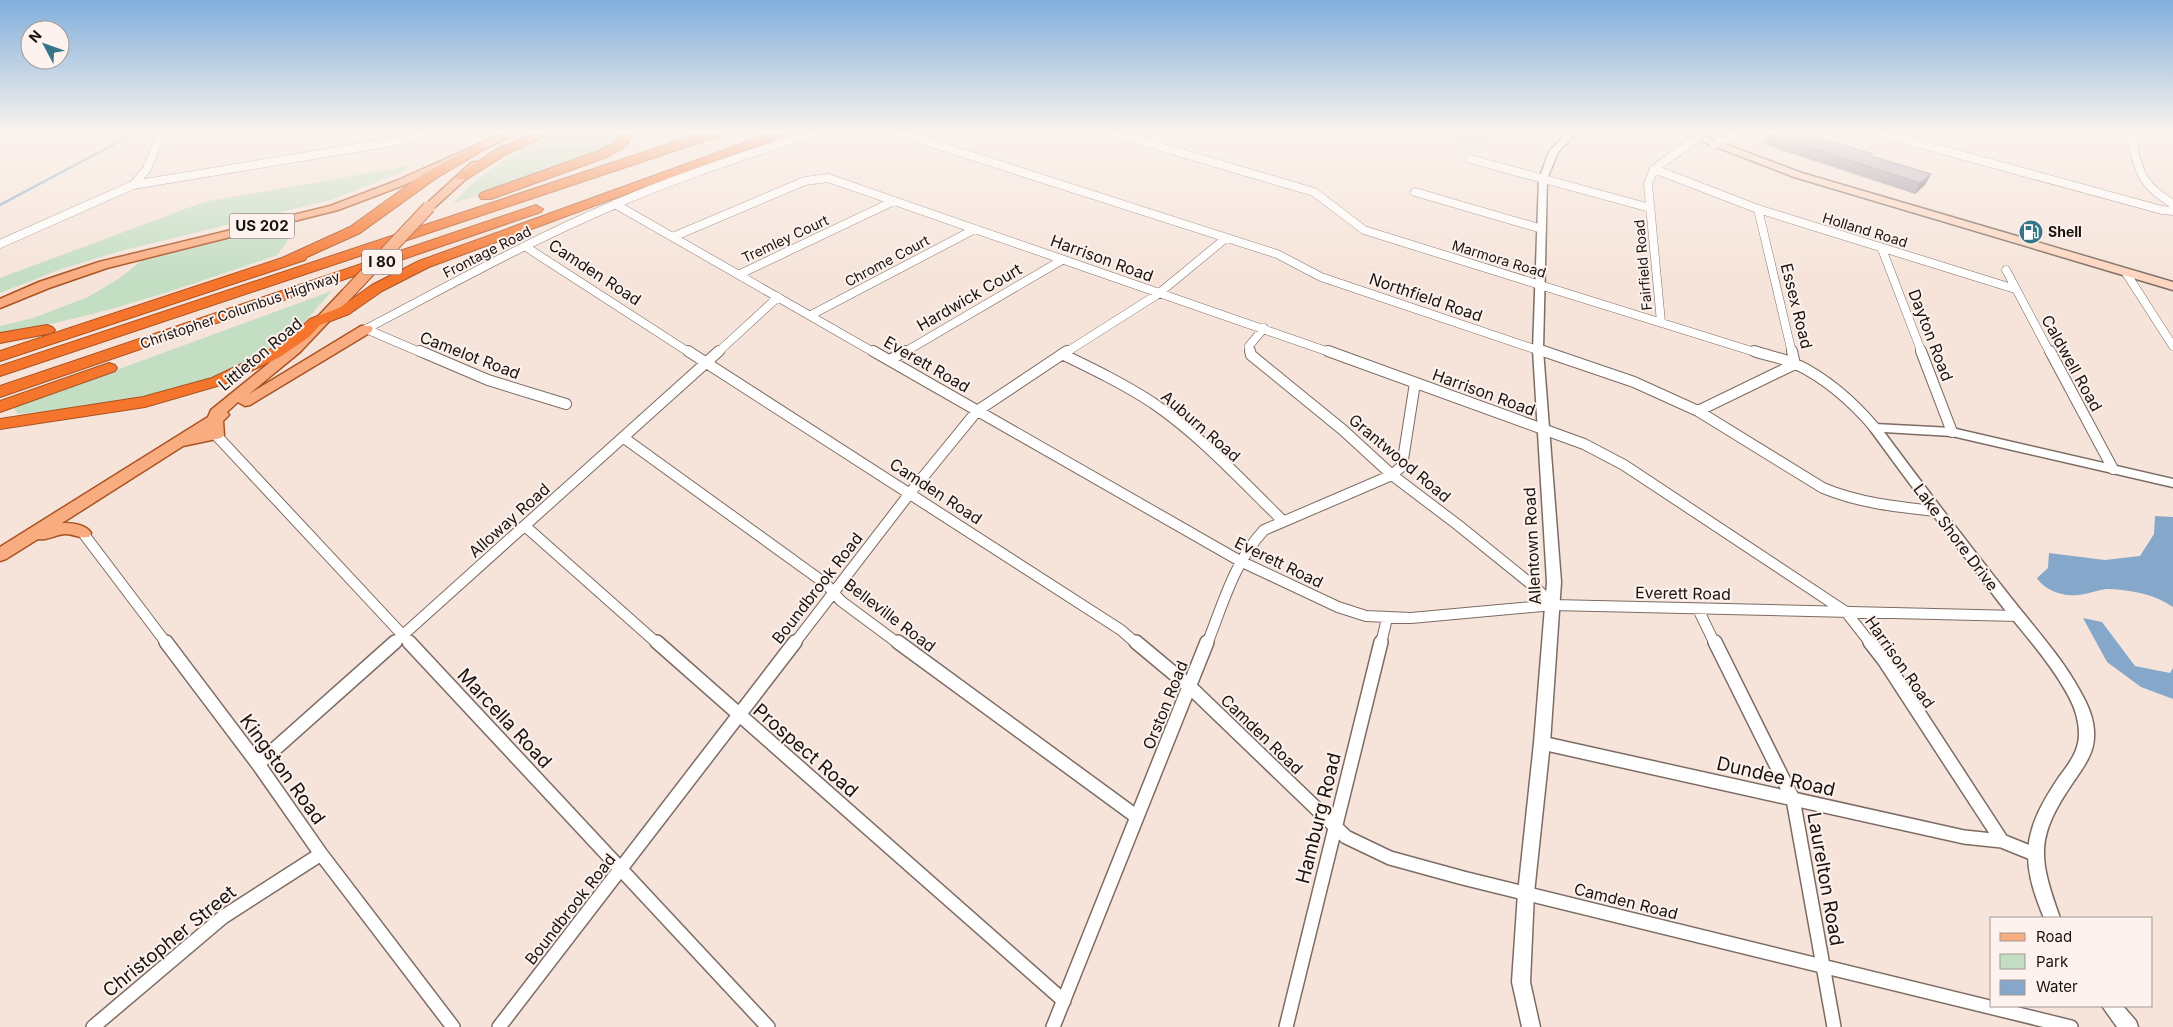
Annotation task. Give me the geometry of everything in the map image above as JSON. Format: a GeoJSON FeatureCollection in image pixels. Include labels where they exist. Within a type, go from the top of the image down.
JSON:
{"type":"FeatureCollection","features":[{"type":"Feature","properties":{"kind":"highway"},"geometry":{"type":"LineString","coordinates":[[280,264],[355,230],[426,179]]}},
{"type":"Feature","properties":{"kind":"highway"},"geometry":{"type":"LineString","coordinates":[[449,209],[535,179]]}},
{"type":"Feature","properties":{"kind":"highway"},"geometry":{"type":"LineString","coordinates":[[0,356],[541,179]]}},
{"type":"Feature","properties":{"kind":"highway","name":"Christopher Columbus Highway"},"geometry":{"type":"LineString","coordinates":[[0,371],[579,179]]}},
{"type":"Feature","properties":{"kind":"highway","name":"Christopher Columbus Highway"},"geometry":{"type":"LineString","coordinates":[[0,392],[625,179]]}},
{"type":"Feature","properties":{"kind":"highway"},"geometry":{"type":"LineString","coordinates":[[0,424],[110,409],[145,402],[191,390],[235,374],[257,364],[288,345],[314,322],[344,310],[395,278],[444,256],[659,179]]}},
{"type":"Feature","properties":{"kind":"highway"},"geometry":{"type":"LineString","coordinates":[[0,407],[400,262],[534,210]]}},
{"type":"Feature","properties":{"kind":"highway"},"geometry":{"type":"LineString","coordinates":[[0,338],[68,326],[162,303]]}},
{"type":"Feature","properties":{"kind":"main road","name":"US 202"},"geometry":{"type":"LineString","coordinates":[[0,304],[44,285],[103,265],[334,208],[409,179]]}},
{"type":"Feature","properties":{"kind":"main road","name":"Littleton Road"},"geometry":{"type":"LineString","coordinates":[[0,555],[215,419],[216,413],[269,372],[323,320],[429,207],[459,179]]}},
{"type":"Feature","properties":{"kind":"main road"},"geometry":{"type":"LineString","coordinates":[[1811,179],[2173,286]]}},
{"type":"Feature","properties":{"kind":"main road"},"geometry":{"type":"LineString","coordinates":[[323,320],[320,334],[329,340],[338,339],[366,329]]}},
{"type":"Feature","properties":{"kind":"main road"},"geometry":{"type":"LineString","coordinates":[[170,447],[197,438],[216,435],[215,419],[354,338],[366,329]]}},
{"type":"Feature","properties":{"kind":"main road"},"geometry":{"type":"LineString","coordinates":[[83,533],[79,526],[79,519],[95,495]]}},
{"type":"Feature","properties":{"kind":"main road"},"geometry":{"type":"LineString","coordinates":[[20,543],[60,529],[76,529],[83,533]]}},
{"type":"Feature","properties":{"kind":"street"},"geometry":{"type":"LineString","coordinates":[[134,185],[139,179]]}},
{"type":"Feature","properties":{"kind":"street"},"geometry":{"type":"LineString","coordinates":[[0,244],[134,185],[164,179]]}},
{"type":"Feature","properties":{"kind":"street","name":"Frontage Road"},"geometry":{"type":"LineString","coordinates":[[366,329],[526,247],[615,204],[681,179]]}},
{"type":"Feature","properties":{"kind":"street","name":"Harrison Road"},"geometry":{"type":"LineString","coordinates":[[675,236],[814,179]]}},
{"type":"Feature","properties":{"kind":"street","name":"Harrison Road"},"geometry":{"type":"LineString","coordinates":[[831,179],[1158,294],[1264,328],[1584,444],[1624,465],[1846,612],[1884,660],[2002,841]]}},
{"type":"Feature","properties":{"kind":"street","name":"Northfield Road"},"geometry":{"type":"LineString","coordinates":[[1041,179],[1277,254],[1321,277],[1634,382],[1698,411],[1836,494],[1877,505],[1936,511]]}},
{"type":"Feature","properties":{"kind":"street","name":"Marmora Road"},"geometry":{"type":"LineString","coordinates":[[1271,179],[1303,188],[1328,200],[1345,219],[1364,230],[1795,364],[1844,394],[1857,406],[1875,428]]}},
{"type":"Feature","properties":{"kind":"street"},"geometry":{"type":"LineString","coordinates":[[1543,179],[1650,208]]}},
{"type":"Feature","properties":{"kind":"street","name":"Allentown Road"},"geometry":{"type":"LineString","coordinates":[[1531,1027],[1521,982],[1526,893],[1542,743],[1554,582],[1538,350],[1543,179]]}},
{"type":"Feature","properties":{"kind":"street","name":"Fairfield Road"},"geometry":{"type":"LineString","coordinates":[[1650,179],[1648,184],[1660,322]]}},
{"type":"Feature","properties":{"kind":"street","name":"Holland Road"},"geometry":{"type":"LineString","coordinates":[[1680,179],[1758,209],[2015,290]]}},
{"type":"Feature","properties":{"kind":"street"},"geometry":{"type":"LineString","coordinates":[[2047,179],[2162,210],[2173,211]]}},
{"type":"Feature","properties":{"kind":"street"},"geometry":{"type":"LineString","coordinates":[[2143,179],[2156,194],[2173,204]]}},
{"type":"Feature","properties":{"kind":"street"},"geometry":{"type":"LineString","coordinates":[[1415,192],[1542,229]]}},
{"type":"Feature","properties":{"kind":"street","name":"Tremley Court"},"geometry":{"type":"LineString","coordinates":[[740,274],[894,201]]}},
{"type":"Feature","properties":{"kind":"street","name":"Everett Road"},"geometry":{"type":"LineString","coordinates":[[615,204],[675,236],[1240,561],[1338,607],[1366,616],[1387,618],[1492,612],[1553,605],[2018,616]]}},
{"type":"Feature","properties":{"kind":"street","name":"Essex Road"},"geometry":{"type":"LineString","coordinates":[[1698,411],[1795,364],[1758,209]]}},
{"type":"Feature","properties":{"kind":"street","name":"Chrome Court"},"geometry":{"type":"LineString","coordinates":[[811,315],[975,229]]}},
{"type":"Feature","properties":{"kind":"street","name":"Boundbrook Road"},"geometry":{"type":"LineString","coordinates":[[500,1027],[910,493],[977,411],[1062,354],[1158,294],[1226,238]]}},
{"type":"Feature","properties":{"kind":"street","name":"Camden Road"},"geometry":{"type":"LineString","coordinates":[[526,247],[1121,630],[1190,687],[1346,837],[1390,858],[1463,878],[2071,1027]]}},
{"type":"Feature","properties":{"kind":"street","name":"Dayton Road"},"geometry":{"type":"LineString","coordinates":[[1882,249],[1952,432]]}},
{"type":"Feature","properties":{"kind":"street","name":"Hardwick Court"},"geometry":{"type":"LineString","coordinates":[[890,360],[1062,260]]}},
{"type":"Feature","properties":{"kind":"street","name":"Caldwell Road"},"geometry":{"type":"LineString","coordinates":[[2006,270],[2015,290],[2113,469]]}},
{"type":"Feature","properties":{"kind":"street"},"geometry":{"type":"LineString","coordinates":[[2126,272],[2173,346]]}},
{"type":"Feature","properties":{"kind":"street","name":"Alloway Road"},"geometry":{"type":"LineString","coordinates":[[258,764],[624,438],[778,296]]}},
{"type":"Feature","properties":{"kind":"street","name":"Grantwood Road"},"geometry":{"type":"LineString","coordinates":[[1264,328],[1249,346],[1251,355],[1344,430],[1392,475],[1458,525],[1536,588],[1553,605]]}},
{"type":"Feature","properties":{"kind":"street","name":"Camelot Road"},"geometry":{"type":"LineString","coordinates":[[366,329],[488,380],[566,404]]}},
{"type":"Feature","properties":{"kind":"street","name":"Auburn Road"},"geometry":{"type":"LineString","coordinates":[[1062,354],[1108,376],[1179,422],[1284,521]]}},
{"type":"Feature","properties":{"kind":"street"},"geometry":{"type":"LineString","coordinates":[[1392,475],[1402,466],[1415,383]]}},
{"type":"Feature","properties":{"kind":"street"},"geometry":{"type":"LineString","coordinates":[[1875,428],[1952,432],[2173,483]]}},
{"type":"Feature","properties":{"kind":"street","name":"Lake Shore Drive"},"geometry":{"type":"LineString","coordinates":[[1875,428],[2071,688],[2084,716],[2087,735],[2084,752],[2043,817],[2037,833],[2034,854],[2042,895],[2052,917]]}},
{"type":"Feature","properties":{"kind":"street","name":"Marcella Road"},"geometry":{"type":"LineString","coordinates":[[216,435],[768,1027]]}},
{"type":"Feature","properties":{"kind":"street","name":"Belleville Road"},"geometry":{"type":"LineString","coordinates":[[624,438],[826,584],[841,602],[1137,817]]}},
{"type":"Feature","properties":{"kind":"street","name":"Orston Road"},"geometry":{"type":"LineString","coordinates":[[1053,1027],[1240,561],[1250,545],[1264,530],[1392,475]]}},
{"type":"Feature","properties":{"kind":"street","name":"Prospect Road"},"geometry":{"type":"LineString","coordinates":[[525,526],[1064,1001]]}},
{"type":"Feature","properties":{"kind":"street","name":"Kingston Road"},"geometry":{"type":"LineString","coordinates":[[83,533],[258,764],[321,854],[453,1027]]}},
{"type":"Feature","properties":{"kind":"street","name":"Laurelton Road"},"geometry":{"type":"LineString","coordinates":[[1698,609],[1793,799],[1834,1027]]}},
{"type":"Feature","properties":{"kind":"street","name":"Hamburg Road"},"geometry":{"type":"LineString","coordinates":[[1286,1027],[1387,618]]}},
{"type":"Feature","properties":{"kind":"street","name":"Dundee Road"},"geometry":{"type":"LineString","coordinates":[[1542,743],[1964,837],[2002,841],[2034,854]]}},
{"type":"Feature","properties":{"kind":"street","name":"Christopher Street"},"geometry":{"type":"LineString","coordinates":[[93,1027],[223,917],[321,854]]}},
{"type":"Feature","properties":{"kind":"street"},"geometry":{"type":"LineString","coordinates":[[2112,1007],[2129,1027]]}},
{"type":"Feature","properties":{"kind":"green space"},"geometry":{"type":"Polygon","coordinates":[[[335,179],[384,179],[331,200],[124,250],[61,269],[0,293],[0,278],[204,202],[335,179]]]}},
{"type":"Feature","properties":{"kind":"green space"},"geometry":{"type":"Polygon","coordinates":[[[478,179],[528,179],[453,203],[478,179]]]}},
{"type":"Feature","properties":{"kind":"green space"},"geometry":{"type":"Polygon","coordinates":[[[285,226],[288,238],[277,255],[175,290],[106,310],[36,327],[0,333],[0,326],[33,318],[88,297],[120,278],[142,260],[285,226]]]}},
{"type":"Feature","properties":{"kind":"green space"},"geometry":{"type":"Polygon","coordinates":[[[332,291],[291,335],[275,347],[246,363],[215,376],[151,395],[117,401],[18,414],[13,408],[332,291]]]}},
{"type":"Feature","properties":{"kind":"water"},"geometry":{"type":"Polygon","coordinates":[[[2155,516],[2173,517],[2173,607],[2150,596],[2126,590],[2105,589],[2082,594],[2061,594],[2044,586],[2037,578],[2048,568],[2049,553],[2105,560],[2140,556],[2154,534],[2155,516]]]}},
{"type":"Feature","properties":{"kind":"water"},"geometry":{"type":"Polygon","coordinates":[[[2083,618],[2102,622],[2135,666],[2170,673],[2173,668],[2173,699],[2141,687],[2107,662],[2083,618]]]}},
{"type":"Feature","properties":{"kind":"building"},"geometry":{"type":"Polygon","coordinates":[[[1907,179],[1925,179],[1920,183],[1907,179]]]}},
{"type":"Feature","properties":{"kind":"waterway"},"geometry":{"type":"LineString","coordinates":[[0,205],[49,179]]}},
{"type":"Feature","properties":{"kind":"place","name":"Shell"},"geometry":{"type":"Point","coordinates":[2031,232]}}]}
